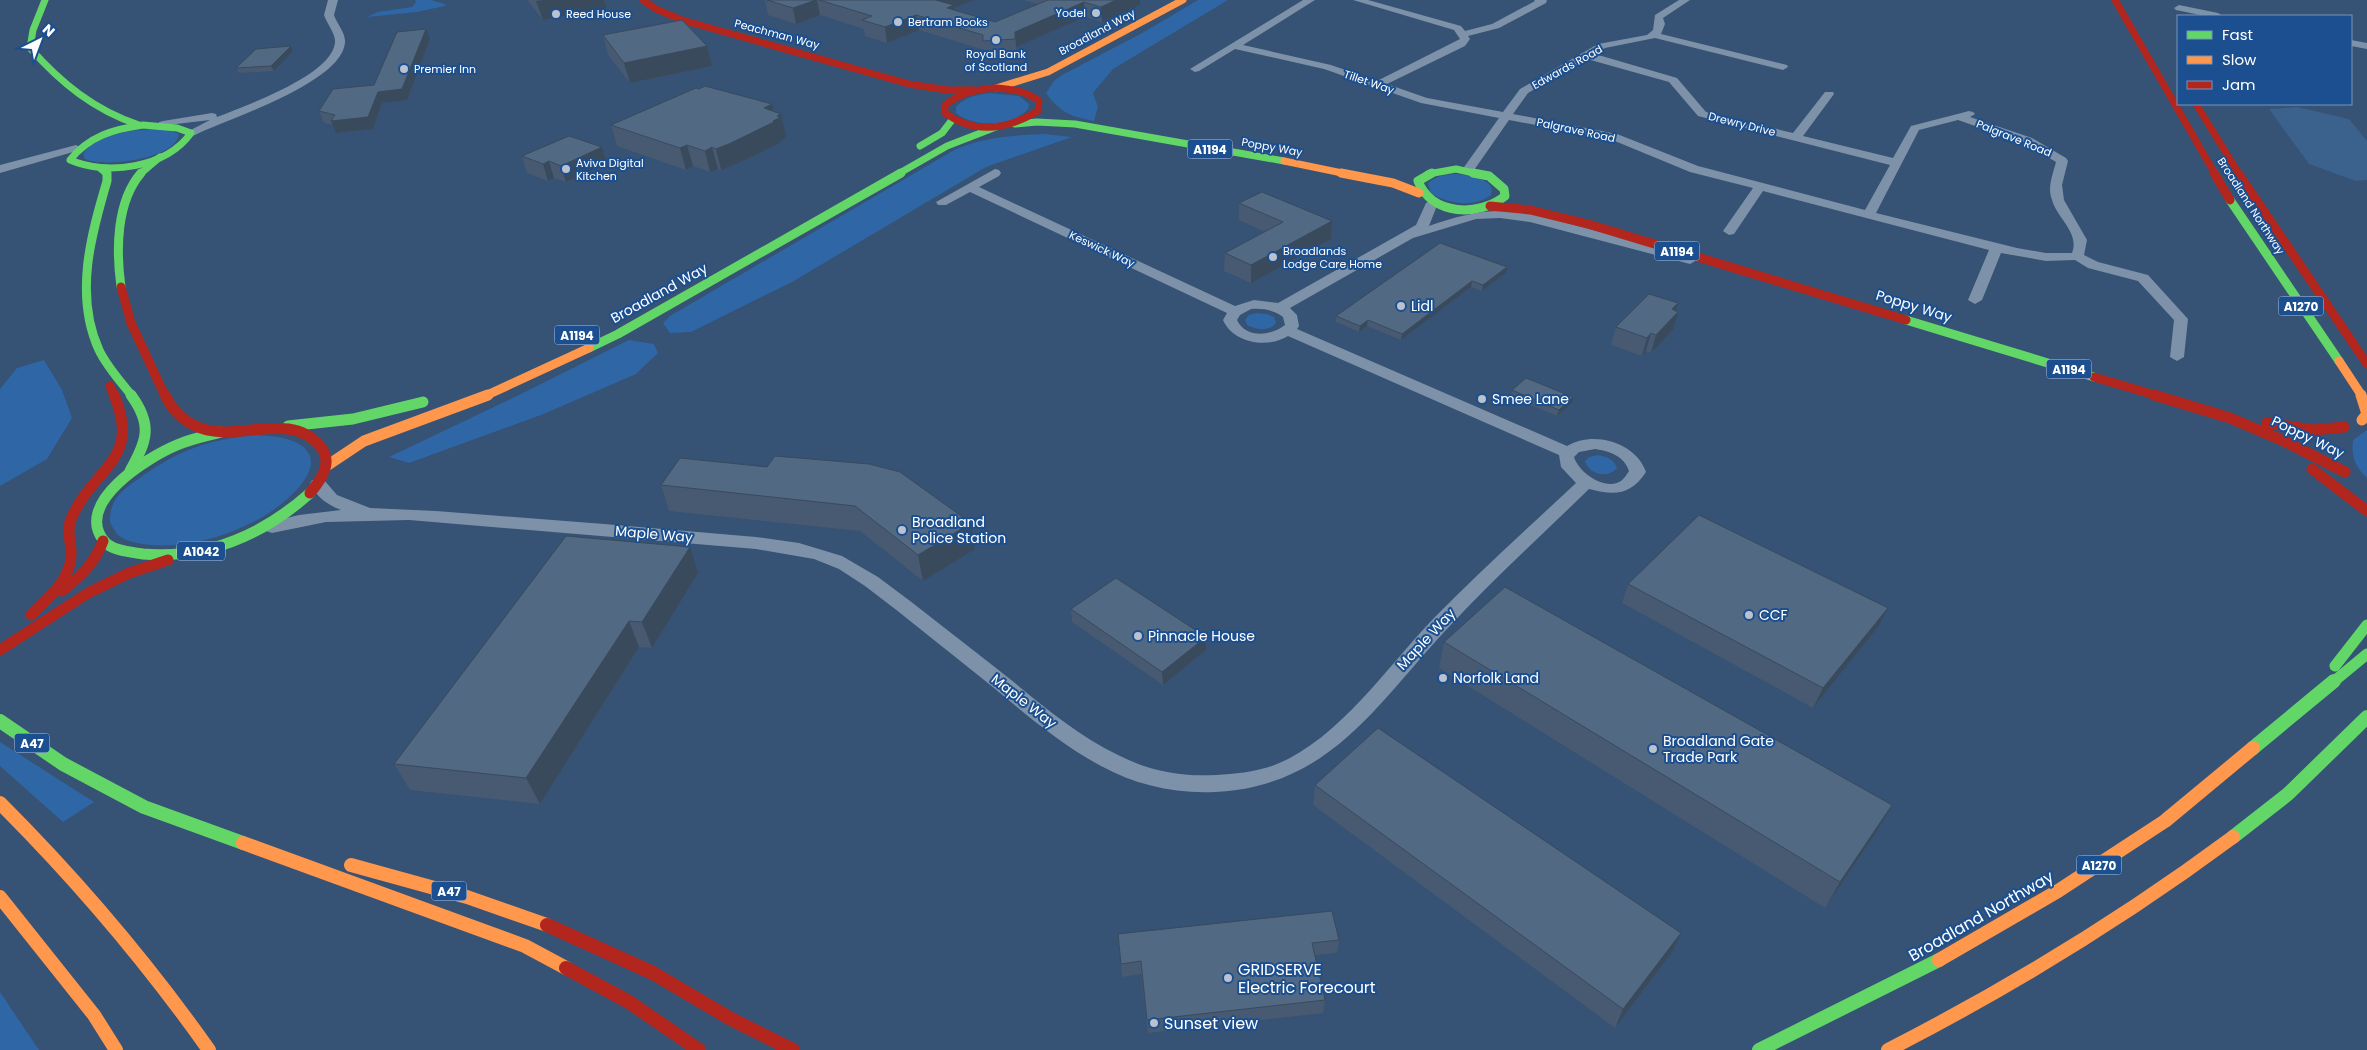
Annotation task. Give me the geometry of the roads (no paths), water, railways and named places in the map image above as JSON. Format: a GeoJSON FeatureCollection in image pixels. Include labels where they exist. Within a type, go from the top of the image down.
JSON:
{"type":"FeatureCollection","features":[{"type":"Feature","properties":{"kind":"main road"},"geometry":{"type":"LineString","coordinates":[[45,0],[33,30],[30,48],[41,62],[58,78],[92,105],[124,121],[139,125]]}},
{"type":"Feature","properties":{"kind":"main road","name":"Peachman Way"},"geometry":{"type":"LineString","coordinates":[[643,0],[656,9],[682,20],[908,84],[928,92],[945,105]]}},
{"type":"Feature","properties":{"kind":"main road","name":"Broadland Way"},"geometry":{"type":"LineString","coordinates":[[996,88],[1048,72],[1183,0]]}},
{"type":"Feature","properties":{"kind":"main road","name":"Broadland Northway"},"geometry":{"type":"LineString","coordinates":[[2115,0],[2226,194],[2362,396],[2367,414],[2364,420]]}},
{"type":"Feature","properties":{"kind":"main road","name":"Broadland Way"},"geometry":{"type":"LineString","coordinates":[[1038,102],[1034,85],[1048,72]]}},
{"type":"Feature","properties":{"kind":"main road","name":"Peachman Way"},"geometry":{"type":"LineString","coordinates":[[908,84],[947,90],[974,90]]}},
{"type":"Feature","properties":{"kind":"main road"},"geometry":{"type":"LineString","coordinates":[[996,88],[974,90],[955,97],[945,105],[945,113],[952,120],[970,126],[996,127]]}},
{"type":"Feature","properties":{"kind":"main road","name":"Poppy Way"},"geometry":{"type":"LineString","coordinates":[[996,88],[1022,91],[1051,114],[1075,124]]}},
{"type":"Feature","properties":{"kind":"main road"},"geometry":{"type":"LineString","coordinates":[[1016,124],[1032,117],[1038,111],[1038,102]]}},
{"type":"Feature","properties":{"kind":"main road"},"geometry":{"type":"LineString","coordinates":[[89,140],[97,124],[92,105]]}},
{"type":"Feature","properties":{"kind":"main road","name":"Broadland Northway"},"geometry":{"type":"LineString","coordinates":[[2197,105],[2262,209],[2367,364]]}},
{"type":"Feature","properties":{"kind":"main road"},"geometry":{"type":"LineString","coordinates":[[913,150],[942,134],[952,120]]}},
{"type":"Feature","properties":{"kind":"main road","name":"Poppy Way"},"geometry":{"type":"LineString","coordinates":[[996,127],[1037,122],[1075,124],[1346,172],[1393,183],[1419,193],[1432,203],[1443,206],[1469,210],[1490,206],[1530,210],[1588,224],[2230,418],[2286,442],[2345,472]]}},
{"type":"Feature","properties":{"kind":"main road"},"geometry":{"type":"LineString","coordinates":[[162,157],[132,165],[100,168],[77,164],[70,160],[71,154],[76,148],[89,140],[139,125],[163,124],[179,126],[191,133],[188,140],[182,146],[150,164],[138,175],[128,200],[119,246],[120,293],[139,346],[171,407],[179,418],[191,424],[221,432]]}},
{"type":"Feature","properties":{"kind":"main road","name":"Broadland Way"},"geometry":{"type":"LineString","coordinates":[[328,465],[364,441],[462,406],[576,355],[639,322],[947,146],[996,127]]}},
{"type":"Feature","properties":{"kind":"main road"},"geometry":{"type":"LineString","coordinates":[[31,615],[69,570],[71,545],[68,530],[76,506],[120,454],[126,440],[127,429],[122,408],[108,382],[103,356],[90,319],[85,288],[87,250],[107,181],[107,172],[100,168]]}},
{"type":"Feature","properties":{"kind":"main road","name":"Poppy Way"},"geometry":{"type":"LineString","coordinates":[[1346,172],[1406,175],[1449,169],[1468,170],[1492,177],[1504,189],[1588,224]]}},
{"type":"Feature","properties":{"kind":"main road"},"geometry":{"type":"LineString","coordinates":[[1419,193],[1416,187],[1418,181],[1432,172]]}},
{"type":"Feature","properties":{"kind":"main road"},"geometry":{"type":"LineString","coordinates":[[1490,206],[1500,202],[1504,196],[1504,189]]}},
{"type":"Feature","properties":{"kind":"main road"},"geometry":{"type":"LineString","coordinates":[[2262,209],[2276,222],[2351,318]]}},
{"type":"Feature","properties":{"kind":"main road"},"geometry":{"type":"LineString","coordinates":[[1908,320],[1995,354],[2260,438],[2286,451],[2367,511]]}},
{"type":"Feature","properties":{"kind":"main road"},"geometry":{"type":"LineString","coordinates":[[103,356],[130,390],[142,410],[145,421],[144,449],[129,473]]}},
{"type":"Feature","properties":{"kind":"main road"},"geometry":{"type":"LineString","coordinates":[[103,540],[96,529],[95,518],[98,507],[115,486],[129,473],[167,448],[221,432],[353,419],[390,412],[432,400]]}},
{"type":"Feature","properties":{"kind":"main road","name":"Poppy Way"},"geometry":{"type":"LineString","coordinates":[[2230,418],[2314,430],[2344,427]]}},
{"type":"Feature","properties":{"kind":"main road"},"geometry":{"type":"LineString","coordinates":[[2334,438],[2344,427],[2364,420]]}},
{"type":"Feature","properties":{"kind":"main road"},"geometry":{"type":"LineString","coordinates":[[282,427],[303,432],[317,440],[325,451],[328,465]]}},
{"type":"Feature","properties":{"kind":"main road"},"geometry":{"type":"LineString","coordinates":[[2334,454],[2345,472],[2356,483]]}},
{"type":"Feature","properties":{"kind":"main road","name":"A1042"},"geometry":{"type":"LineString","coordinates":[[0,649],[88,593],[129,573],[218,546],[257,531],[283,516],[303,501],[318,484],[328,465]]}},
{"type":"Feature","properties":{"kind":"main road","name":"A1042"},"geometry":{"type":"LineString","coordinates":[[0,649],[31,615],[84,573],[101,548],[103,540],[114,547],[131,552],[184,555]]}},
{"type":"Feature","properties":{"kind":"main road"},"geometry":{"type":"LineString","coordinates":[[2304,704],[2367,625]]}},
{"type":"Feature","properties":{"kind":"main road","name":"Broadland Northway"},"geometry":{"type":"LineString","coordinates":[[1753,1048],[1799,1029],[1941,960],[2058,891],[2165,821],[2304,704],[2367,654]]}},
{"type":"Feature","properties":{"kind":"main road"},"geometry":{"type":"LineString","coordinates":[[1888,1050],[1928,1030],[2068,951],[2188,871],[2288,794],[2367,717]]}},
{"type":"Feature","properties":{"kind":"main road","name":"A47"},"geometry":{"type":"LineString","coordinates":[[0,721],[64,764],[144,808],[524,946],[629,1002],[699,1050]]}},
{"type":"Feature","properties":{"kind":"main road"},"geometry":{"type":"LineString","coordinates":[[0,803],[111,919],[159,979],[209,1050]]}},
{"type":"Feature","properties":{"kind":"main road","name":"A47"},"geometry":{"type":"LineString","coordinates":[[235,840],[318,858]]}},
{"type":"Feature","properties":{"kind":"main road","name":"A47"},"geometry":{"type":"LineString","coordinates":[[336,862],[416,881],[497,905],[573,936],[653,973],[741,1025],[792,1050]]}},
{"type":"Feature","properties":{"kind":"main road"},"geometry":{"type":"LineString","coordinates":[[0,897],[94,1015],[116,1050]]}},
{"type":"Feature","properties":{"kind":"street"},"geometry":{"type":"LineString","coordinates":[[191,133],[234,112],[297,86],[328,64],[338,50],[341,39],[337,30],[328,20],[328,10],[333,0]]}},
{"type":"Feature","properties":{"kind":"street"},"geometry":{"type":"LineString","coordinates":[[1196,69],[1310,0]]}},
{"type":"Feature","properties":{"kind":"street"},"geometry":{"type":"LineString","coordinates":[[1358,0],[1458,28],[1465,39],[1461,44],[1377,85]]}},
{"type":"Feature","properties":{"kind":"street"},"geometry":{"type":"LineString","coordinates":[[1463,34],[1486,31],[1543,1],[1539,0]]}},
{"type":"Feature","properties":{"kind":"street"},"geometry":{"type":"LineString","coordinates":[[1685,0],[1658,17],[1660,24],[1658,31],[1654,35],[1783,67]]}},
{"type":"Feature","properties":{"kind":"street"},"geometry":{"type":"LineString","coordinates":[[2180,8],[2205,15]]}},
{"type":"Feature","properties":{"kind":"street","name":"Edwards Road"},"geometry":{"type":"LineString","coordinates":[[1468,170],[1504,116],[1524,91],[1608,44],[1654,35]]}},
{"type":"Feature","properties":{"kind":"street"},"geometry":{"type":"LineString","coordinates":[[2352,43],[2367,46]]}},
{"type":"Feature","properties":{"kind":"street","name":"Tillet Way"},"geometry":{"type":"LineString","coordinates":[[1235,46],[1287,59],[1309,62],[1425,101],[1504,116]]}},
{"type":"Feature","properties":{"kind":"street","name":"Drewry Drive"},"geometry":{"type":"LineString","coordinates":[[1586,55],[1673,80],[1702,114],[1897,163]]}},
{"type":"Feature","properties":{"kind":"street"},"geometry":{"type":"LineString","coordinates":[[1796,138],[1829,94]]}},
{"type":"Feature","properties":{"kind":"street"},"geometry":{"type":"LineString","coordinates":[[163,124],[234,112]]}},
{"type":"Feature","properties":{"kind":"street"},"geometry":{"type":"LineString","coordinates":[[1869,215],[1915,128],[1977,112]]}},
{"type":"Feature","properties":{"kind":"street","name":"Palgrave Road"},"geometry":{"type":"LineString","coordinates":[[1504,116],[1613,136],[1694,169],[1996,248],[2034,257],[2061,259],[2077,256],[2081,250],[2080,238],[2064,213],[2056,193],[2062,161],[2055,153],[2039,146],[1959,117]]}},
{"type":"Feature","properties":{"kind":"street"},"geometry":{"type":"LineString","coordinates":[[5,168],[76,148]]}},
{"type":"Feature","properties":{"kind":"street"},"geometry":{"type":"LineString","coordinates":[[5,168],[77,164]]}},
{"type":"Feature","properties":{"kind":"street"},"geometry":{"type":"LineString","coordinates":[[942,202],[996,173]]}},
{"type":"Feature","properties":{"kind":"street","name":"Keswick Way"},"geometry":{"type":"LineString","coordinates":[[970,187],[1234,312]]}},
{"type":"Feature","properties":{"kind":"street"},"geometry":{"type":"LineString","coordinates":[[1729,231],[1760,187]]}},
{"type":"Feature","properties":{"kind":"street"},"geometry":{"type":"LineString","coordinates":[[1416,231],[1432,203]]}},
{"type":"Feature","properties":{"kind":"street"},"geometry":{"type":"LineString","coordinates":[[1280,308],[1416,231],[1469,210]]}},
{"type":"Feature","properties":{"kind":"street"},"geometry":{"type":"LineString","coordinates":[[1416,231],[1431,231],[1468,217],[1487,214],[1512,215],[1531,218],[1766,278]]}},
{"type":"Feature","properties":{"kind":"street"},"geometry":{"type":"LineString","coordinates":[[1975,300],[1996,248]]}},
{"type":"Feature","properties":{"kind":"street"},"geometry":{"type":"LineString","coordinates":[[2077,256],[2093,265],[2143,278],[2181,319],[2177,357]]}},
{"type":"Feature","properties":{"kind":"street"},"geometry":{"type":"LineString","coordinates":[[1257,304],[1280,308],[1290,315],[1292,326],[1288,331],[1271,338],[1254,338],[1239,333],[1232,328],[1229,323],[1230,317],[1234,312],[1248,305],[1257,304]]}},
{"type":"Feature","properties":{"kind":"street"},"geometry":{"type":"LineString","coordinates":[[1288,331],[1568,453]]}},
{"type":"Feature","properties":{"kind":"street"},"geometry":{"type":"LineString","coordinates":[[1604,445],[1623,452],[1637,465],[1638,472],[1635,479],[1629,484],[1609,488],[1586,483],[1568,469],[1566,460],[1568,453],[1579,446],[1604,445]]}},
{"type":"Feature","properties":{"kind":"street","name":"Maple Way"},"geometry":{"type":"LineString","coordinates":[[257,531],[292,521],[371,514],[438,516],[781,546],[812,552],[834,559],[866,578],[1048,721],[1098,756],[1119,768],[1166,782],[1214,785],[1260,779],[1297,764],[1320,750],[1370,701],[1483,579],[1586,483]]}},
{"type":"Feature","properties":{"kind":"street","name":"Maple Way"},"geometry":{"type":"LineString","coordinates":[[318,484],[322,492],[330,498],[371,514]]}},
{"type":"Feature","properties":{"kind":"place","name":"Yodel"},"geometry":{"type":"Point","coordinates":[1096,13]}},
{"type":"Feature","properties":{"kind":"place","name":"Reed House"},"geometry":{"type":"Point","coordinates":[556,14]}},
{"type":"Feature","properties":{"kind":"place","name":"Bertram Books"},"geometry":{"type":"Point","coordinates":[898,22]}},
{"type":"Feature","properties":{"kind":"place","name":"Royal Bank of Scotland"},"geometry":{"type":"Point","coordinates":[996,40]}},
{"type":"Feature","properties":{"kind":"place","name":"Premier Inn"},"geometry":{"type":"Point","coordinates":[404,69]}},
{"type":"Feature","properties":{"kind":"place","name":"Aviva Digital Kitchen"},"geometry":{"type":"Point","coordinates":[566,169]}},
{"type":"Feature","properties":{"kind":"place","name":"Broadlands Lodge Care Home"},"geometry":{"type":"Point","coordinates":[1273,257]}},
{"type":"Feature","properties":{"kind":"place","name":"Lidl"},"geometry":{"type":"Point","coordinates":[1401,306]}},
{"type":"Feature","properties":{"kind":"place","name":"Smee Lane"},"geometry":{"type":"Point","coordinates":[1482,399]}},
{"type":"Feature","properties":{"kind":"place","name":"Broadland Police Station"},"geometry":{"type":"Point","coordinates":[902,530]}},
{"type":"Feature","properties":{"kind":"place","name":"CCF"},"geometry":{"type":"Point","coordinates":[1749,615]}},
{"type":"Feature","properties":{"kind":"place","name":"Pinnacle House"},"geometry":{"type":"Point","coordinates":[1138,636]}},
{"type":"Feature","properties":{"kind":"place","name":"Norfolk Land"},"geometry":{"type":"Point","coordinates":[1443,678]}},
{"type":"Feature","properties":{"kind":"place","name":"Broadland Gate Trade Park"},"geometry":{"type":"Point","coordinates":[1653,749]}},
{"type":"Feature","properties":{"kind":"place","name":"GRIDSERVE Electric Forecourt"},"geometry":{"type":"Point","coordinates":[1228,978]}},
{"type":"Feature","properties":{"kind":"place","name":"Sunset view"},"geometry":{"type":"Point","coordinates":[1154,1023]}}]}
